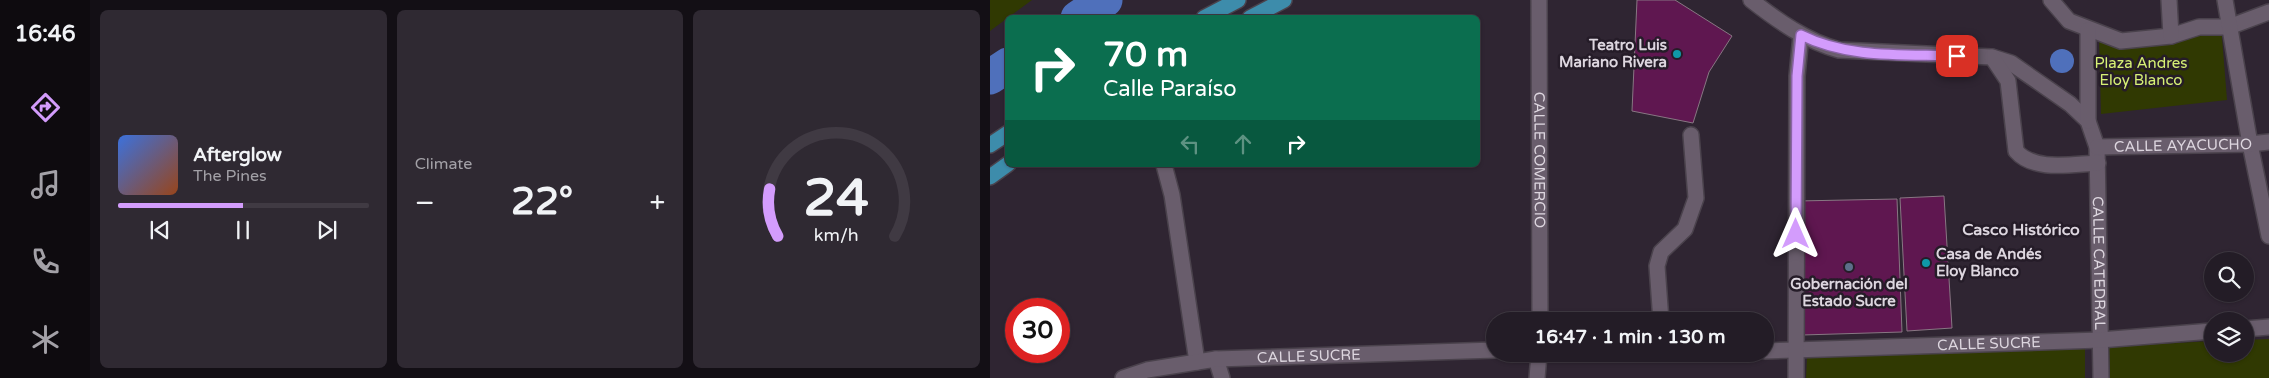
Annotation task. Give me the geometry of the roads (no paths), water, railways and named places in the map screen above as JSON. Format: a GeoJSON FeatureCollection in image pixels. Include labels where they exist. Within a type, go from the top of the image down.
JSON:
{"type":"FeatureCollection","features":[{"type":"Feature","properties":{"kind":"main road"},"geometry":{"type":"LineString","coordinates":[[1210,15],[1238,0]]}},
{"type":"Feature","properties":{"kind":"main road"},"geometry":{"type":"LineString","coordinates":[[1256,15],[1284,0]]}},
{"type":"Feature","properties":{"kind":"main road"},"geometry":{"type":"LineString","coordinates":[[990,145],[1005,135]]}},
{"type":"Feature","properties":{"kind":"main road"},"geometry":{"type":"LineString","coordinates":[[990,177],[1005,166]]}},
{"type":"Feature","properties":{"kind":"street","name":"CALLE COMERCIO"},"geometry":{"type":"LineString","coordinates":[[1539,0],[1540,312]]}},
{"type":"Feature","properties":{"kind":"street"},"geometry":{"type":"LineString","coordinates":[[1751,0],[1801,35],[1820,45],[1839,50],[1992,57],[2011,63],[2070,104],[2088,121]]}},
{"type":"Feature","properties":{"kind":"street"},"geometry":{"type":"LineString","coordinates":[[2051,0],[2069,21],[2088,30],[2121,41],[2171,36],[2199,27],[2229,27],[2269,12]]}},
{"type":"Feature","properties":{"kind":"street"},"geometry":{"type":"LineString","coordinates":[[2169,0],[2171,36]]}},
{"type":"Feature","properties":{"kind":"street"},"geometry":{"type":"LineString","coordinates":[[2225,0],[2250,144],[2269,236]]}},
{"type":"Feature","properties":{"kind":"street"},"geometry":{"type":"LineString","coordinates":[[2088,30],[2088,121]]}},
{"type":"Feature","properties":{"kind":"street"},"geometry":{"type":"LineString","coordinates":[[1796,378],[1797,76],[1801,35]]}},
{"type":"Feature","properties":{"kind":"street"},"geometry":{"type":"LineString","coordinates":[[1992,57],[2008,81],[2016,151],[2022,158],[2036,164],[2098,163]]}},
{"type":"Feature","properties":{"kind":"street","name":"CALLE CATEDRAL"},"geometry":{"type":"LineString","coordinates":[[2088,121],[2097,147],[2098,163],[2101,378]]}},
{"type":"Feature","properties":{"kind":"street"},"geometry":{"type":"LineString","coordinates":[[1660,312],[1657,266],[1661,252],[1685,229],[1696,198],[1691,135]]}},
{"type":"Feature","properties":{"kind":"street","name":"CALLE AYACUCHO"},"geometry":{"type":"LineString","coordinates":[[2097,147],[2269,142]]}},
{"type":"Feature","properties":{"kind":"street"},"geometry":{"type":"LineString","coordinates":[[1165,167],[1172,195],[1197,362]]}},
{"type":"Feature","properties":{"kind":"street"},"geometry":{"type":"LineString","coordinates":[[2254,328],[2269,327]]}},
{"type":"Feature","properties":{"kind":"street","name":"CALLE SUCRE"},"geometry":{"type":"LineString","coordinates":[[1774,351],[2100,340],[2204,332]]}},
{"type":"Feature","properties":{"kind":"street","name":"CALLE SUCRE"},"geometry":{"type":"LineString","coordinates":[[1123,378],[1147,370],[1216,359],[1486,350]]}},
{"type":"Feature","properties":{"kind":"street"},"geometry":{"type":"LineString","coordinates":[[1216,359],[1222,378]]}},
{"type":"Feature","properties":{"kind":"street"},"geometry":{"type":"LineString","coordinates":[[1537,378],[1538,362]]}},
{"type":"Feature","properties":{"kind":"water"},"geometry":{"type":"Polygon","coordinates":[[[2062,49],[2067,50],[2073,56],[2073,66],[2067,72],[2062,73],[2057,72],[2051,66],[2050,61],[2051,56],[2057,50],[2062,49]]]}},
{"type":"Feature","properties":{"kind":"waterway"},"geometry":{"type":"LineString","coordinates":[[1082,15],[1105,0]]}},
{"type":"Feature","properties":{"kind":"waterway"},"geometry":{"type":"LineString","coordinates":[[990,77],[1005,67]]}},
{"type":"Feature","properties":{"kind":"place","name":"Teatro Luis Mariano Rivera"},"geometry":{"type":"Point","coordinates":[1677,54]}},
{"type":"Feature","properties":{"kind":"place","name":"Casa de Andés Eloy Blanco"},"geometry":{"type":"Point","coordinates":[1926,263]}},
{"type":"Feature","properties":{"kind":"place","name":"Gobernación del Estado Sucre"},"geometry":{"type":"Point","coordinates":[1849,267]}},
{"type":"Feature","properties":{"kind":"district","name":"Casco Histórico"},"geometry":{"type":"Point","coordinates":[2021,230]}},
{"type":"Feature","properties":{"kind":"park label","name":"Plaza Andres Eloy Blanco"},"geometry":{"type":"Point","coordinates":[2141,72]}}]}
